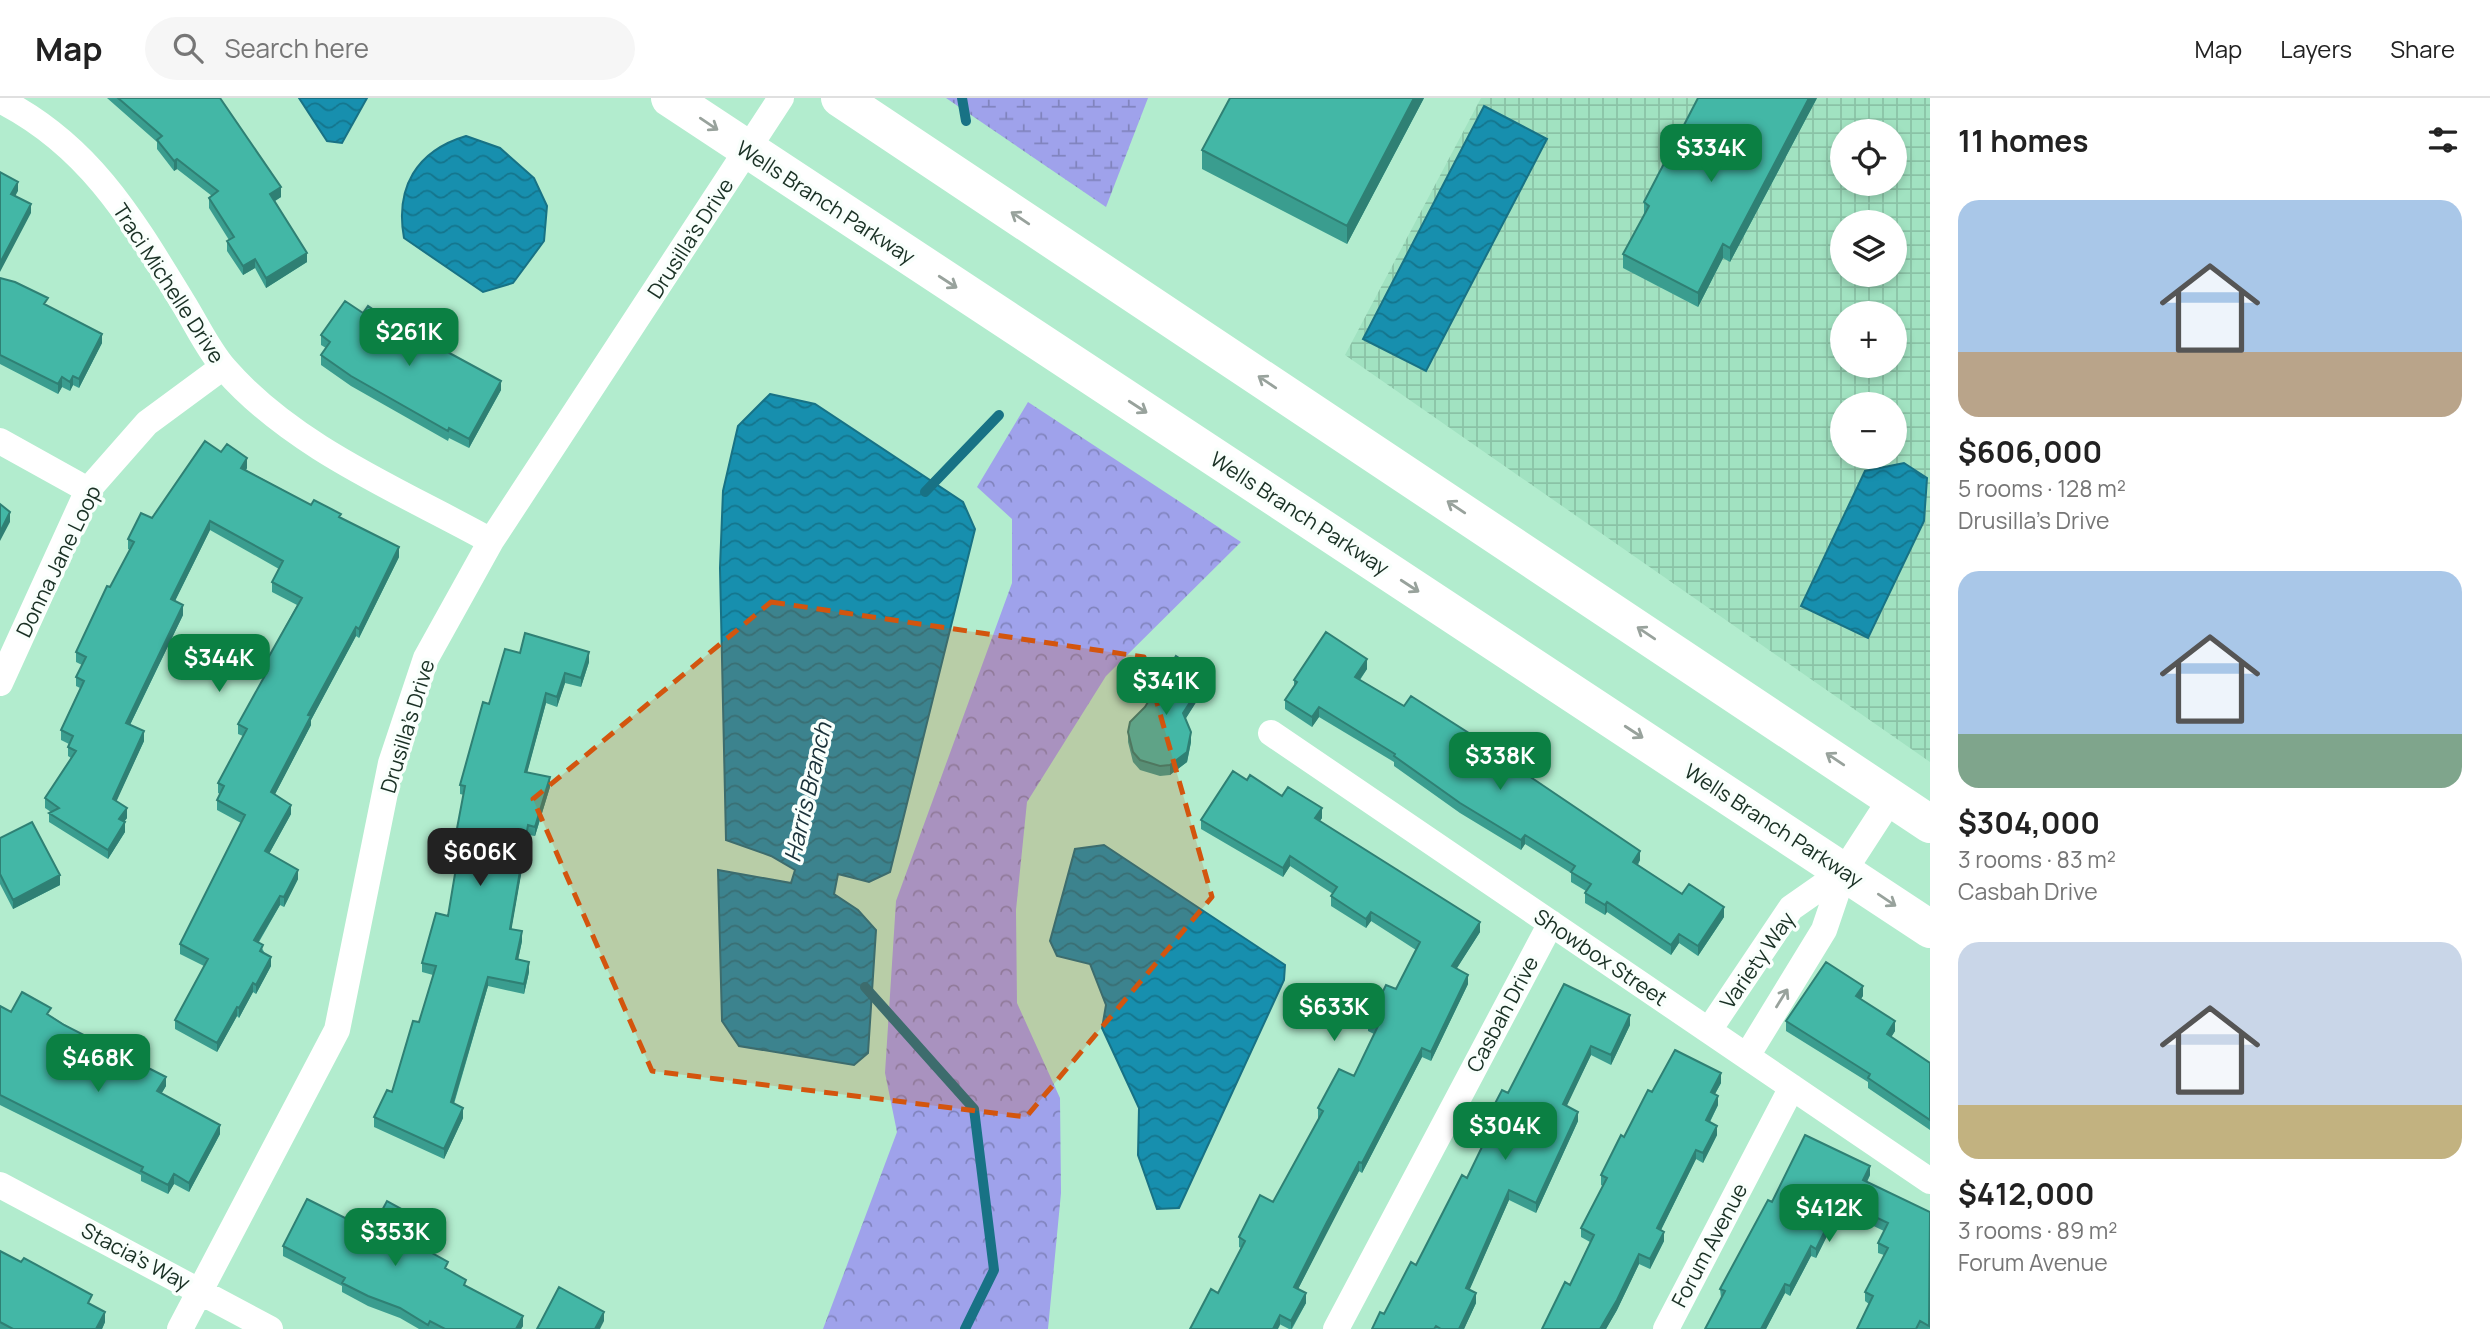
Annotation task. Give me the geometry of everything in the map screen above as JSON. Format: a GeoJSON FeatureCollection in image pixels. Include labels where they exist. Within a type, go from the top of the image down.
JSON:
{"type":"FeatureCollection","features":[{"type":"Feature","properties":{"kind":"main road","name":"Wells Branch Parkway"},"geometry":{"type":"LineString","coordinates":[[670,98],[1930,929]]}},
{"type":"Feature","properties":{"kind":"main road"},"geometry":{"type":"LineString","coordinates":[[840,98],[1930,824]]}},
{"type":"Feature","properties":{"kind":"street","name":"Drusilla's Drive"},"geometry":{"type":"LineString","coordinates":[[180,1329],[337,1030],[391,762],[426,658],[491,541],[781,98]]}},
{"type":"Feature","properties":{"kind":"street","name":"Traci Michelle Drive"},"geometry":{"type":"LineString","coordinates":[[0,100],[82,157],[129,216],[223,367],[260,404],[334,456],[491,541]]}},
{"type":"Feature","properties":{"kind":"street","name":"Donna Jane Loop"},"geometry":{"type":"LineString","coordinates":[[0,683],[88,490],[147,423],[223,367]]}},
{"type":"Feature","properties":{"kind":"street"},"geometry":{"type":"LineString","coordinates":[[0,441],[88,490]]}},
{"type":"Feature","properties":{"kind":"street","name":"Showbox Street"},"geometry":{"type":"LineString","coordinates":[[1271,733],[1930,1181]]}},
{"type":"Feature","properties":{"kind":"street"},"geometry":{"type":"LineString","coordinates":[[1844,871],[1892,797]]}},
{"type":"Feature","properties":{"kind":"street","name":"Variety Way"},"geometry":{"type":"LineString","coordinates":[[1709,1030],[1791,908],[1844,871]]}},
{"type":"Feature","properties":{"kind":"street","name":"Variety Way"},"geometry":{"type":"LineString","coordinates":[[1746,1056],[1824,930],[1844,871]]}},
{"type":"Feature","properties":{"kind":"street","name":"Casbah Drive"},"geometry":{"type":"LineString","coordinates":[[1336,1329],[1551,923]]}},
{"type":"Feature","properties":{"kind":"street","name":"Forum Avenue"},"geometry":{"type":"LineString","coordinates":[[1666,1329],[1792,1087]]}},
{"type":"Feature","properties":{"kind":"street","name":"Stacia's Way"},"geometry":{"type":"LineString","coordinates":[[0,1185],[270,1329]]}},
{"type":"Feature","properties":{"kind":"highlighted area"},"geometry":{"type":"Polygon","coordinates":[[[771,602],[1144,657],[1212,897],[1026,1117],[652,1071],[533,799],[771,602]]]}},
{"type":"Feature","properties":{"kind":"shaded area"},"geometry":{"type":"Polygon","coordinates":[[[1481,98],[1930,98],[1930,762],[1345,355],[1481,98]]]}},
{"type":"Feature","properties":{"kind":"green space"},"geometry":{"type":"Polygon","coordinates":[[[946,98],[1148,98],[1106,207],[946,98]]]}},
{"type":"Feature","properties":{"kind":"green space"},"geometry":{"type":"Polygon","coordinates":[[[1028,402],[1241,542],[1106,676],[1027,802],[1016,910],[1017,1003],[1060,1098],[1061,1193],[1048,1329],[823,1329],[897,1132],[885,1073],[896,901],[1012,583],[1012,519],[977,487],[1028,402]]]}},
{"type":"Feature","properties":{"kind":"water"},"geometry":{"type":"Polygon","coordinates":[[[299,98],[367,98],[342,143],[327,141],[299,98]]]}},
{"type":"Feature","properties":{"kind":"water"},"geometry":{"type":"Polygon","coordinates":[[[1484,106],[1547,139],[1426,371],[1363,339],[1484,106]]]}},
{"type":"Feature","properties":{"kind":"water"},"geometry":{"type":"Polygon","coordinates":[[[466,136],[500,148],[534,178],[547,206],[544,241],[513,283],[483,292],[404,238],[402,220],[406,188],[422,162],[434,151],[466,136]]]}},
{"type":"Feature","properties":{"kind":"water"},"geometry":{"type":"Polygon","coordinates":[[[770,394],[815,404],[963,502],[975,529],[890,872],[869,882],[838,874],[834,894],[858,910],[876,930],[868,1053],[854,1065],[739,1046],[722,1021],[718,870],[791,883],[795,870],[771,856],[726,840],[720,568],[723,491],[738,426],[770,394]]]}},
{"type":"Feature","properties":{"kind":"water"},"geometry":{"type":"Polygon","coordinates":[[[1907,465],[1927,478],[1924,521],[1868,638],[1801,606],[1865,471],[1907,469],[1907,465]]]}},
{"type":"Feature","properties":{"kind":"water"},"geometry":{"type":"Polygon","coordinates":[[[1104,845],[1285,965],[1284,980],[1179,1208],[1157,1209],[1138,1155],[1139,1108],[1102,1028],[1106,1005],[1090,964],[1057,956],[1050,941],[1075,849],[1104,845]]]}},
{"type":"Feature","properties":{"kind":"building"},"geometry":{"type":"Polygon","coordinates":[[[118,98],[220,98],[281,187],[270,194],[307,253],[266,278],[255,259],[243,266],[227,241],[234,237],[209,198],[218,191],[177,159],[174,161],[157,140],[162,136],[118,98]]]}},
{"type":"Feature","properties":{"kind":"building"},"geometry":{"type":"Polygon","coordinates":[[[1230,98],[1414,98],[1347,226],[1202,150],[1230,98]]]}},
{"type":"Feature","properties":{"kind":"building"},"geometry":{"type":"Polygon","coordinates":[[[1698,98],[1809,98],[1730,248],[1723,244],[1698,293],[1623,254],[1649,206],[1644,202],[1698,98]]]}},
{"type":"Feature","properties":{"kind":"building"},"geometry":{"type":"Polygon","coordinates":[[[0,172],[18,182],[11,194],[31,204],[0,263],[0,172]]]}},
{"type":"Feature","properties":{"kind":"building"},"geometry":{"type":"Polygon","coordinates":[[[0,278],[48,298],[44,304],[102,334],[79,379],[73,376],[70,382],[62,377],[58,384],[0,355],[0,278]]]}},
{"type":"Feature","properties":{"kind":"building"},"geometry":{"type":"Polygon","coordinates":[[[345,301],[363,313],[368,306],[401,329],[406,321],[445,343],[442,349],[501,381],[469,439],[449,428],[448,431],[351,376],[321,355],[330,342],[321,335],[345,301]]]}},
{"type":"Feature","properties":{"kind":"building"},"geometry":{"type":"Polygon","coordinates":[[[205,441],[221,452],[227,444],[247,458],[241,468],[311,505],[314,500],[341,514],[339,517],[399,547],[359,629],[356,627],[308,715],[311,716],[271,792],[291,805],[265,851],[298,870],[284,897],[280,896],[254,940],[263,945],[260,951],[271,957],[256,985],[253,983],[239,1008],[237,1007],[217,1043],[175,1020],[208,959],[180,944],[245,815],[217,800],[224,786],[218,783],[247,729],[238,724],[268,670],[263,667],[302,598],[272,582],[283,561],[210,521],[171,599],[183,605],[126,723],[144,731],[113,799],[127,808],[119,819],[125,822],[108,850],[49,813],[59,808],[45,798],[76,751],[68,747],[73,736],[61,730],[84,681],[76,677],[86,657],[76,652],[107,586],[110,587],[134,542],[128,539],[141,513],[152,518],[205,441]]]}},
{"type":"Feature","properties":{"kind":"building"},"geometry":{"type":"Polygon","coordinates":[[[0,504],[10,512],[0,532],[0,504]]]}},
{"type":"Feature","properties":{"kind":"building"},"geometry":{"type":"Polygon","coordinates":[[[1326,632],[1367,659],[1355,677],[1404,706],[1411,696],[1494,749],[1499,741],[1536,764],[1529,776],[1640,851],[1633,862],[1682,894],[1689,884],[1724,907],[1698,946],[1679,934],[1671,945],[1607,902],[1605,905],[1585,893],[1591,884],[1571,872],[1575,866],[1525,835],[1521,840],[1460,803],[1394,756],[1395,754],[1319,707],[1312,717],[1285,700],[1297,682],[1294,680],[1326,632]]]}},
{"type":"Feature","properties":{"kind":"building"},"geometry":{"type":"Polygon","coordinates":[[[525,633],[589,652],[581,678],[565,673],[557,697],[546,693],[525,772],[550,777],[535,827],[528,825],[510,929],[522,931],[516,959],[529,962],[524,984],[488,977],[451,1102],[463,1108],[444,1149],[374,1117],[387,1090],[392,1092],[413,1021],[419,1022],[436,966],[422,963],[436,913],[448,916],[458,856],[452,855],[465,786],[460,785],[483,702],[489,704],[505,649],[520,653],[525,633]]]}},
{"type":"Feature","properties":{"kind":"building"},"geometry":{"type":"Polygon","coordinates":[[[1176,656],[1207,676],[1183,713],[1191,732],[1187,752],[1170,765],[1160,766],[1140,760],[1133,752],[1128,732],[1130,722],[1145,707],[1176,656]]]}},
{"type":"Feature","properties":{"kind":"building"},"geometry":{"type":"Polygon","coordinates":[[[1233,771],[1247,780],[1250,775],[1282,796],[1288,787],[1322,808],[1315,818],[1480,922],[1452,966],[1468,975],[1431,1052],[1422,1048],[1294,1287],[1306,1293],[1291,1321],[1280,1315],[1273,1329],[1190,1329],[1211,1289],[1218,1293],[1245,1241],[1239,1237],[1260,1195],[1273,1202],[1323,1111],[1318,1108],[1339,1069],[1354,1076],[1378,1026],[1368,1022],[1386,985],[1396,989],[1420,942],[1371,912],[1366,919],[1331,896],[1337,887],[1290,856],[1283,868],[1201,820],[1233,771]]]}},
{"type":"Feature","properties":{"kind":"building"},"geometry":{"type":"Polygon","coordinates":[[[32,822],[60,875],[13,900],[0,874],[0,838],[32,822]]]}},
{"type":"Feature","properties":{"kind":"building"},"geometry":{"type":"Polygon","coordinates":[[[1826,962],[1863,986],[1856,996],[1895,1021],[1887,1034],[1930,1063],[1930,1120],[1868,1078],[1870,1074],[1786,1021],[1826,962]]]}},
{"type":"Feature","properties":{"kind":"building"},"geometry":{"type":"Polygon","coordinates":[[[1564,984],[1630,1015],[1611,1055],[1591,1046],[1563,1104],[1578,1112],[1536,1203],[1509,1190],[1466,1288],[1476,1293],[1459,1329],[1441,1329],[1436,1326],[1434,1329],[1372,1329],[1380,1312],[1384,1314],[1411,1262],[1416,1265],[1462,1175],[1467,1178],[1495,1120],[1488,1117],[1502,1090],[1508,1093],[1564,984]]]}},
{"type":"Feature","properties":{"kind":"building"},"geometry":{"type":"Polygon","coordinates":[[[22,992],[51,1008],[47,1014],[64,1025],[166,1077],[157,1091],[220,1125],[189,1183],[174,1174],[168,1185],[141,1171],[143,1167],[0,1095],[0,1006],[11,1012],[22,992]]]}},
{"type":"Feature","properties":{"kind":"building"},"geometry":{"type":"Polygon","coordinates":[[[1675,1050],[1721,1073],[1711,1092],[1718,1096],[1706,1120],[1717,1126],[1703,1153],[1696,1150],[1657,1228],[1664,1232],[1650,1259],[1639,1254],[1600,1329],[1542,1329],[1565,1282],[1570,1285],[1594,1235],[1581,1228],[1607,1178],[1601,1175],[1621,1135],[1624,1137],[1648,1090],[1652,1092],[1675,1050]]]}},
{"type":"Feature","properties":{"kind":"building"},"geometry":{"type":"Polygon","coordinates":[[[1805,1135],[1870,1166],[1863,1180],[1930,1212],[1929,1326],[1920,1321],[1916,1329],[1857,1329],[1873,1296],[1865,1292],[1888,1248],[1878,1243],[1888,1223],[1840,1200],[1816,1249],[1811,1246],[1790,1286],[1785,1284],[1761,1329],[1705,1329],[1725,1291],[1720,1289],[1768,1200],[1772,1202],[1805,1135]]]}},
{"type":"Feature","properties":{"kind":"building"},"geometry":{"type":"Polygon","coordinates":[[[307,1199],[371,1231],[387,1201],[427,1223],[416,1244],[448,1262],[445,1268],[466,1280],[464,1285],[523,1316],[516,1329],[445,1329],[430,1321],[428,1325],[400,1308],[342,1283],[345,1278],[283,1246],[307,1199]]]}},
{"type":"Feature","properties":{"kind":"building"},"geometry":{"type":"Polygon","coordinates":[[[0,1251],[21,1262],[24,1258],[92,1295],[88,1303],[105,1312],[96,1329],[13,1329],[0,1322],[0,1251]]]}},
{"type":"Feature","properties":{"kind":"building"},"geometry":{"type":"Polygon","coordinates":[[[559,1287],[604,1312],[595,1329],[537,1329],[559,1287]]]}},
{"type":"Feature","properties":{"kind":"waterway","name":"Harris Branch"},"geometry":{"type":"LineString","coordinates":[[962,98],[966,121]]}},
{"type":"Feature","properties":{"kind":"waterway","name":"Harris Branch"},"geometry":{"type":"LineString","coordinates":[[925,492],[999,415]]}},
{"type":"Feature","properties":{"kind":"waterway","name":"Harris Branch"},"geometry":{"type":"LineString","coordinates":[[865,987],[974,1109],[994,1270],[965,1329]]}}]}
